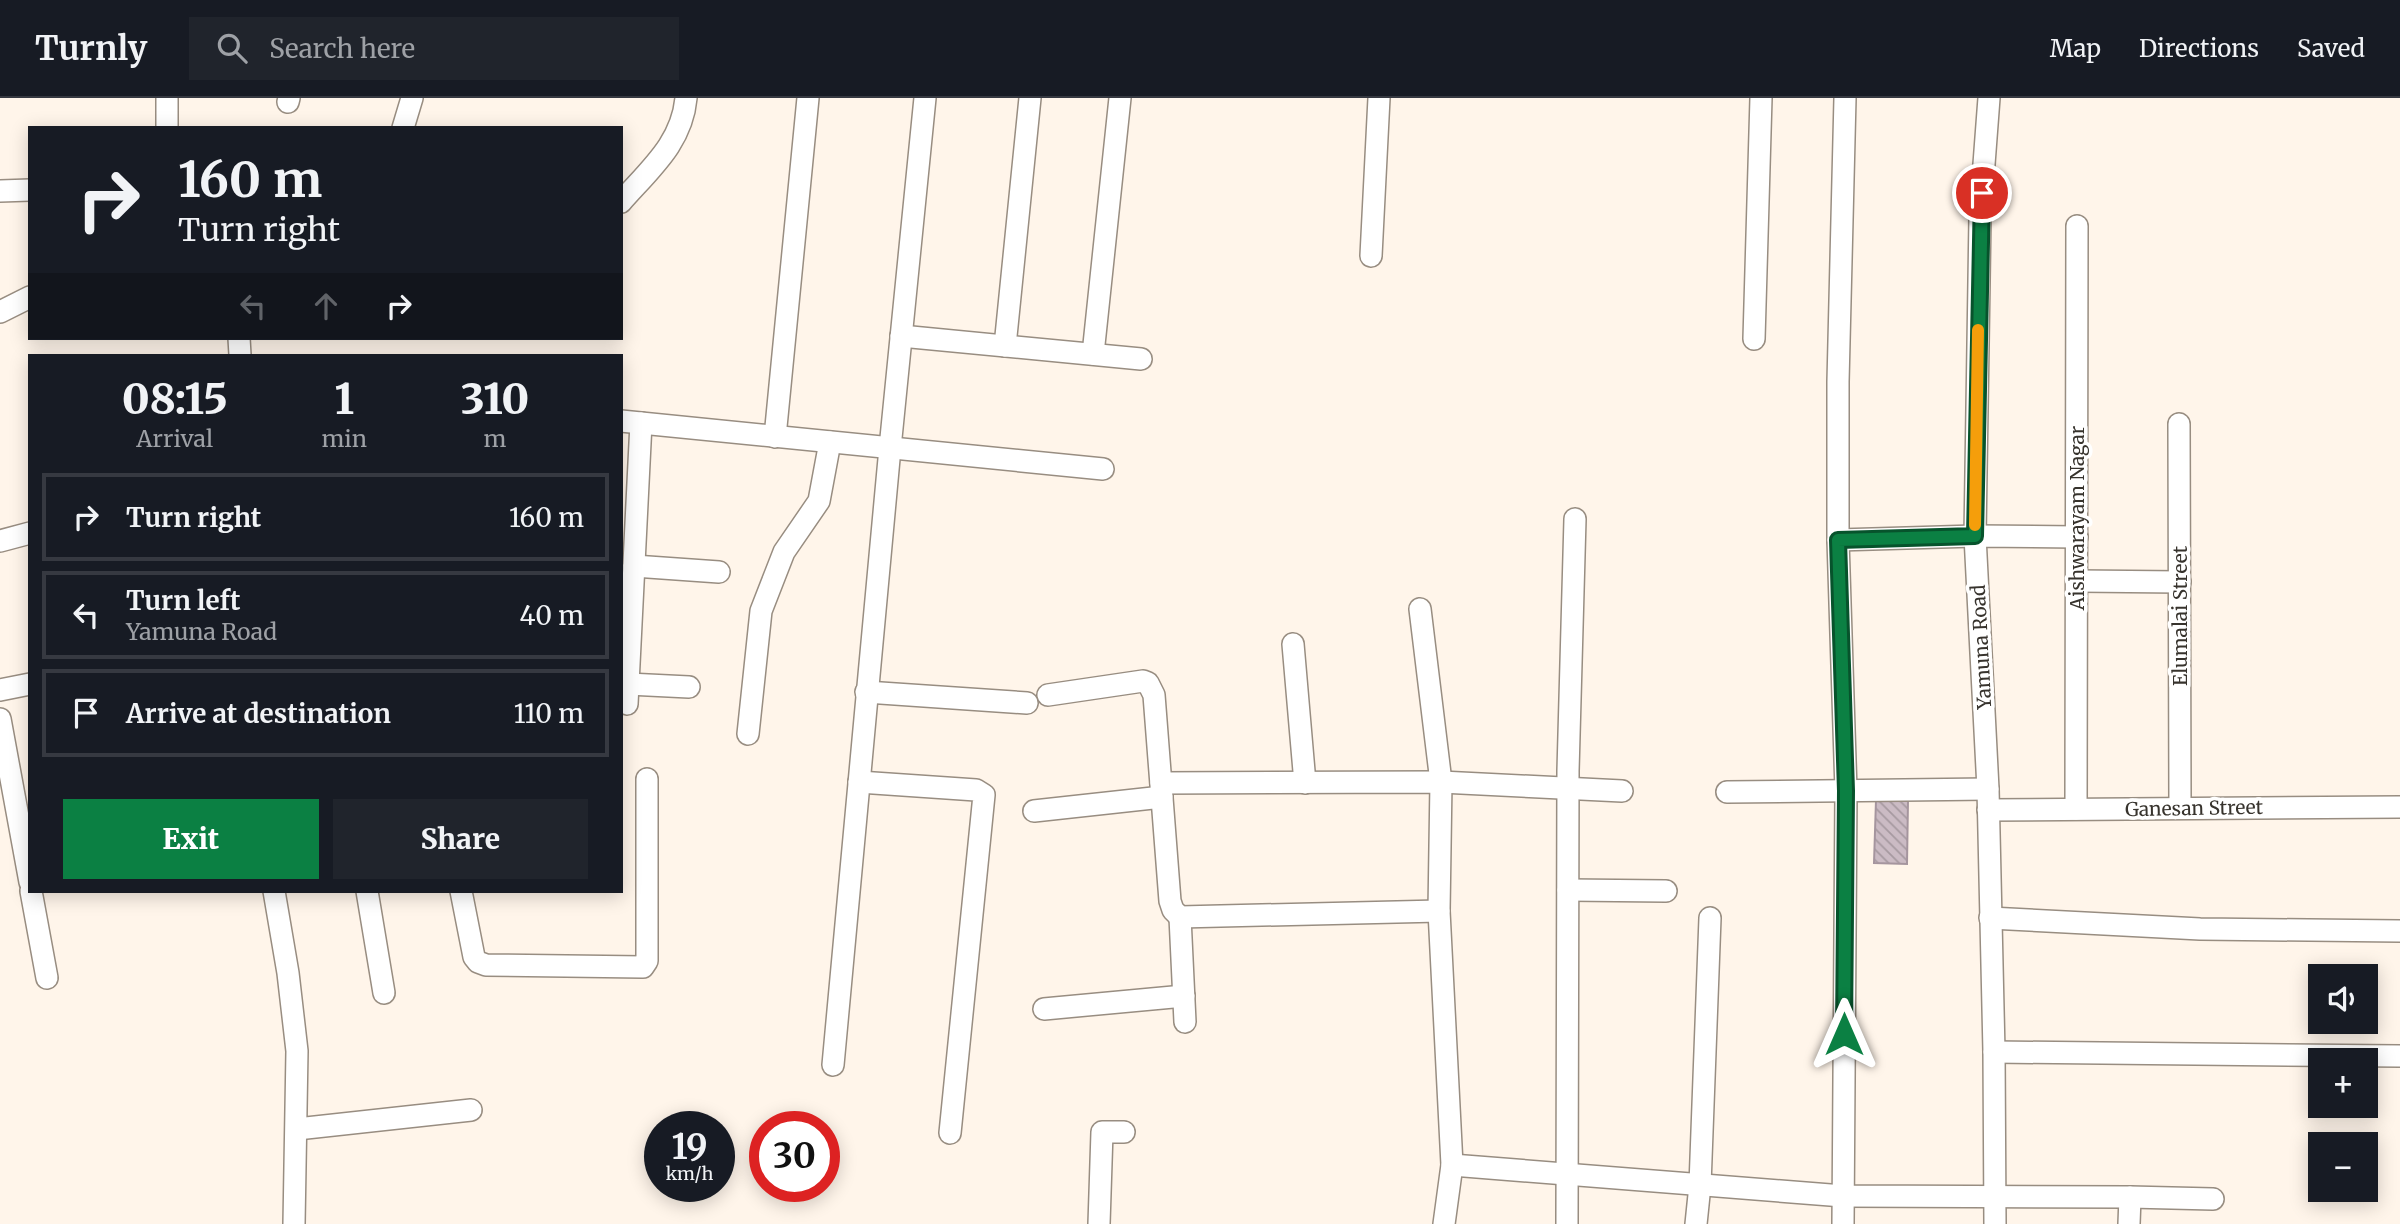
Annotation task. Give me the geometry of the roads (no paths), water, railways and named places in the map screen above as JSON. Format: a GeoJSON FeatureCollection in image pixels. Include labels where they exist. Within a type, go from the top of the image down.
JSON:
{"type":"FeatureCollection","features":[{"type":"Feature","properties":{"kind":"street"},"geometry":{"type":"LineString","coordinates":[[167,98],[167,126]]}},
{"type":"Feature","properties":{"kind":"street"},"geometry":{"type":"LineString","coordinates":[[404,126],[412,98]]}},
{"type":"Feature","properties":{"kind":"street"},"geometry":{"type":"LineString","coordinates":[[623,200],[674,140],[684,117],[686,98]]}},
{"type":"Feature","properties":{"kind":"street"},"geometry":{"type":"LineString","coordinates":[[775,436],[808,98]]}},
{"type":"Feature","properties":{"kind":"street"},"geometry":{"type":"LineString","coordinates":[[832,1065],[925,98]]}},
{"type":"Feature","properties":{"kind":"street"},"geometry":{"type":"LineString","coordinates":[[1005,346],[1030,98]]}},
{"type":"Feature","properties":{"kind":"street"},"geometry":{"type":"LineString","coordinates":[[1093,354],[1120,98]]}},
{"type":"Feature","properties":{"kind":"street"},"geometry":{"type":"LineString","coordinates":[[1371,256],[1379,98]]}},
{"type":"Feature","properties":{"kind":"street"},"geometry":{"type":"LineString","coordinates":[[1754,339],[1761,98]]}},
{"type":"Feature","properties":{"kind":"street"},"geometry":{"type":"LineString","coordinates":[[1843,1224],[1846,791],[1838,540],[1838,382],[1845,98]]}},
{"type":"Feature","properties":{"kind":"street","name":"Yamuna Road"},"geometry":{"type":"LineString","coordinates":[[1989,98],[1980,217],[1975,536],[1988,799],[1995,1224]]}},
{"type":"Feature","properties":{"kind":"street"},"geometry":{"type":"LineString","coordinates":[[0,191],[28,190]]}},
{"type":"Feature","properties":{"kind":"street","name":"Aishwarayam Nagar"},"geometry":{"type":"LineString","coordinates":[[2076,809],[2077,226]]}},
{"type":"Feature","properties":{"kind":"street"},"geometry":{"type":"LineString","coordinates":[[0,312],[28,298]]}},
{"type":"Feature","properties":{"kind":"street"},"geometry":{"type":"LineString","coordinates":[[901,336],[1141,359]]}},
{"type":"Feature","properties":{"kind":"street"},"geometry":{"type":"LineString","coordinates":[[689,687],[627,694],[634,566],[631,422],[1103,469]]}},
{"type":"Feature","properties":{"kind":"street","name":"Elumalai Street"},"geometry":{"type":"LineString","coordinates":[[2179,424],[2180,807]]}},
{"type":"Feature","properties":{"kind":"street"},"geometry":{"type":"LineString","coordinates":[[748,734],[761,611],[784,552],[819,501],[830,442]]}},
{"type":"Feature","properties":{"kind":"street"},"geometry":{"type":"LineString","coordinates":[[1567,1224],[1568,789],[1574,519]]}},
{"type":"Feature","properties":{"kind":"street"},"geometry":{"type":"LineString","coordinates":[[0,541],[28,534]]}},
{"type":"Feature","properties":{"kind":"street"},"geometry":{"type":"LineString","coordinates":[[1838,540],[1975,536],[2077,537]]}},
{"type":"Feature","properties":{"kind":"street"},"geometry":{"type":"LineString","coordinates":[[634,566],[719,572]]}},
{"type":"Feature","properties":{"kind":"street"},"geometry":{"type":"LineString","coordinates":[[2078,581],[2180,582]]}},
{"type":"Feature","properties":{"kind":"street"},"geometry":{"type":"LineString","coordinates":[[1420,609],[1441,782],[1439,911],[1452,1165],[1444,1224]]}},
{"type":"Feature","properties":{"kind":"street"},"geometry":{"type":"LineString","coordinates":[[1293,643],[1305,783]]}},
{"type":"Feature","properties":{"kind":"street"},"geometry":{"type":"LineString","coordinates":[[1048,695],[1143,681],[1148,683],[1154,695],[1170,901],[1173,910],[1180,917],[1185,1022]]}},
{"type":"Feature","properties":{"kind":"street"},"geometry":{"type":"LineString","coordinates":[[0,690],[28,684]]}},
{"type":"Feature","properties":{"kind":"street"},"geometry":{"type":"LineString","coordinates":[[866,692],[1027,703]]}},
{"type":"Feature","properties":{"kind":"street"},"geometry":{"type":"LineString","coordinates":[[0,719],[28,871]]}},
{"type":"Feature","properties":{"kind":"street"},"geometry":{"type":"LineString","coordinates":[[461,893],[474,957],[478,962],[486,965],[643,967],[648,961],[647,779]]}},
{"type":"Feature","properties":{"kind":"street"},"geometry":{"type":"LineString","coordinates":[[859,782],[976,790],[984,795],[950,1133]]}},
{"type":"Feature","properties":{"kind":"street"},"geometry":{"type":"LineString","coordinates":[[1034,811],[1162,790],[1305,783],[1441,782],[1622,791]]}},
{"type":"Feature","properties":{"kind":"street","name":"Ganesan Street"},"geometry":{"type":"LineString","coordinates":[[1727,792],[1846,791],[1988,799],[2076,809],[2400,807]]}},
{"type":"Feature","properties":{"kind":"street"},"geometry":{"type":"LineString","coordinates":[[1568,890],[1665,891]]}},
{"type":"Feature","properties":{"kind":"street"},"geometry":{"type":"LineString","coordinates":[[31,893],[47,978]]}},
{"type":"Feature","properties":{"kind":"street"},"geometry":{"type":"LineString","coordinates":[[274,893],[288,973],[297,1051],[294,1224]]}},
{"type":"Feature","properties":{"kind":"street"},"geometry":{"type":"LineString","coordinates":[[367,893],[384,993]]}},
{"type":"Feature","properties":{"kind":"street"},"geometry":{"type":"LineString","coordinates":[[1180,917],[1439,911]]}},
{"type":"Feature","properties":{"kind":"street"},"geometry":{"type":"LineString","coordinates":[[1696,1224],[1700,1185],[1710,918]]}},
{"type":"Feature","properties":{"kind":"street"},"geometry":{"type":"LineString","coordinates":[[1990,918],[2200,929],[2400,930]]}},
{"type":"Feature","properties":{"kind":"street"},"geometry":{"type":"LineString","coordinates":[[1044,1010],[1184,996]]}},
{"type":"Feature","properties":{"kind":"street"},"geometry":{"type":"LineString","coordinates":[[1994,1052],[2400,1056]]}},
{"type":"Feature","properties":{"kind":"street"},"geometry":{"type":"LineString","coordinates":[[297,1129],[471,1110]]}},
{"type":"Feature","properties":{"kind":"street"},"geometry":{"type":"LineString","coordinates":[[1099,1224],[1102,1132],[1124,1132]]}},
{"type":"Feature","properties":{"kind":"street"},"geometry":{"type":"LineString","coordinates":[[1452,1165],[1843,1196],[2213,1199]]}},
{"type":"Feature","properties":{"kind":"street"},"geometry":{"type":"LineString","coordinates":[[2129,1224],[2130,1197]]}}]}
